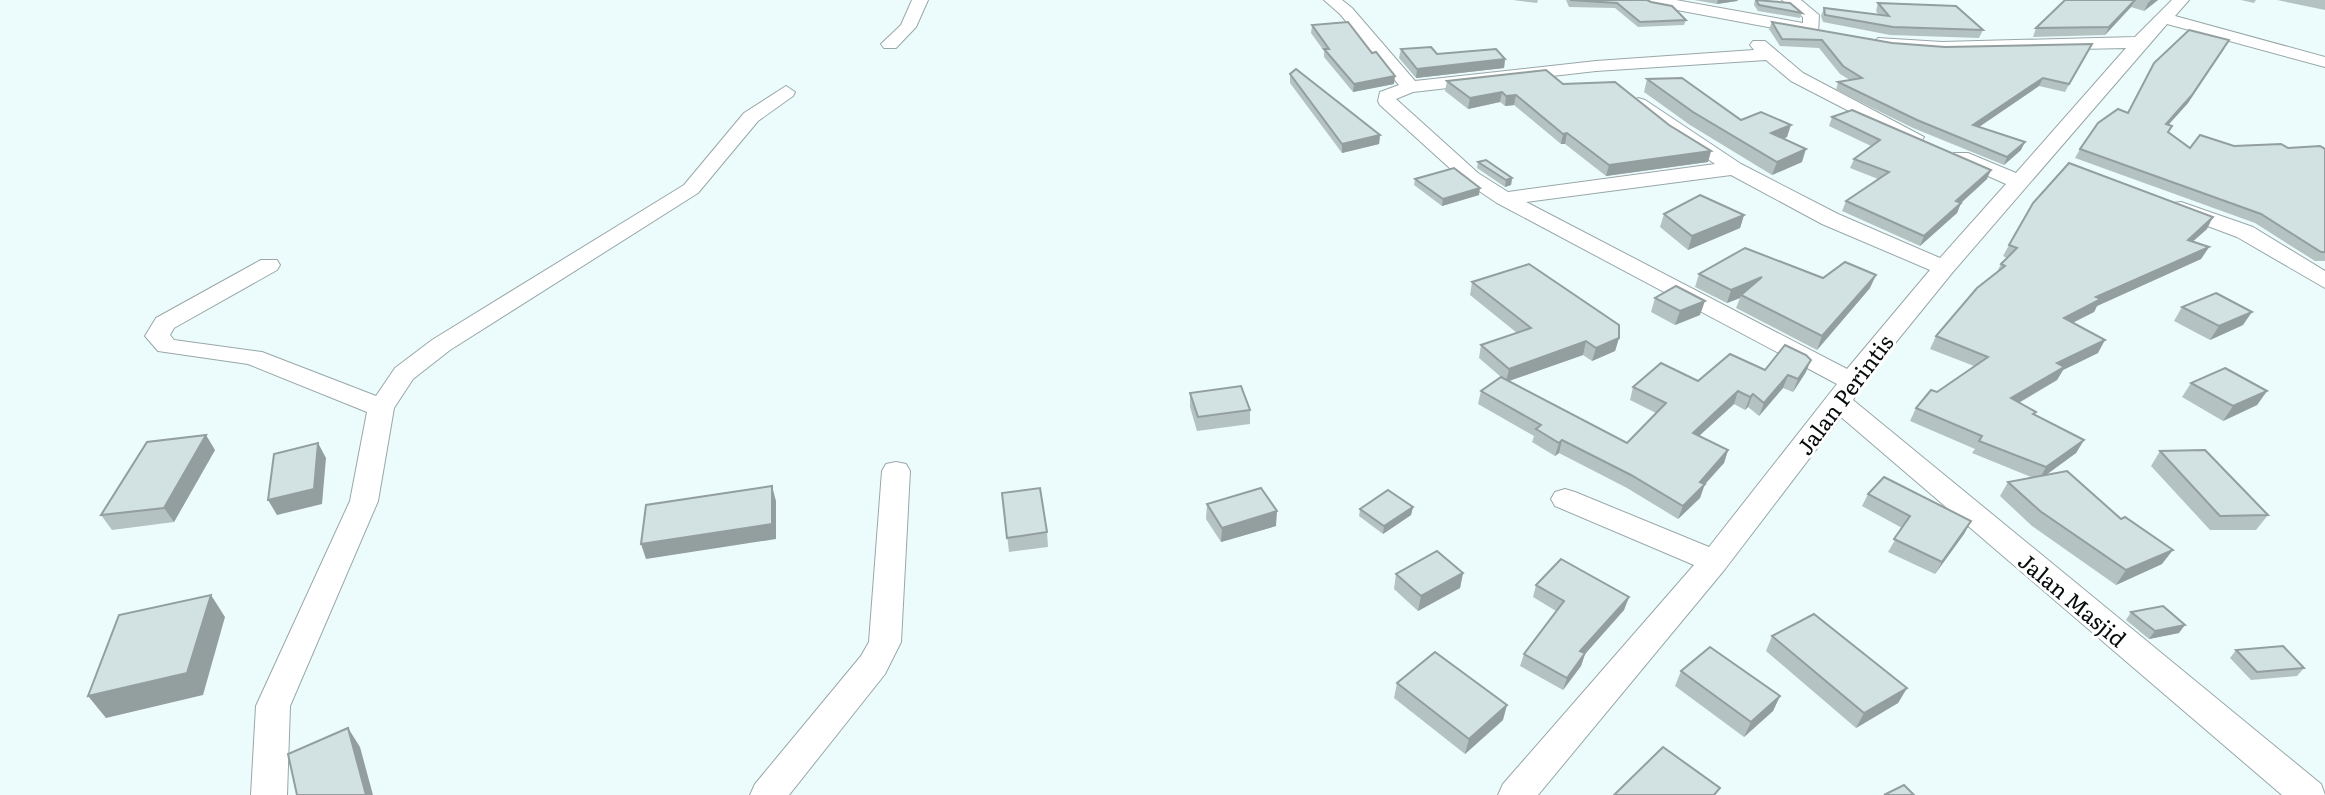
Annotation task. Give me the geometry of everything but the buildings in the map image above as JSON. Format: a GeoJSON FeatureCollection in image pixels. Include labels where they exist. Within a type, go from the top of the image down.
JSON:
{"type":"FeatureCollection","features":[{"type":"Feature","properties":{"kind":"street"},"geometry":{"type":"LineString","coordinates":[[890,44],[908,27],[920,0]]}},
{"type":"Feature","properties":{"kind":"street"},"geometry":{"type":"LineString","coordinates":[[1332,0],[1364,31],[1410,87],[1596,66],[1771,54]]}},
{"type":"Feature","properties":{"kind":"street"},"geometry":{"type":"LineString","coordinates":[[1650,0],[1820,32],[1811,15],[1790,0]]}},
{"type":"Feature","properties":{"kind":"street"},"geometry":{"type":"LineString","coordinates":[[2172,9],[2325,62]]}},
{"type":"Feature","properties":{"kind":"street","name":"Jalan Perintis"},"geometry":{"type":"LineString","coordinates":[[1516,795],[1714,561],[1944,268],[2020,182],[2051,158],[2140,42],[2172,9]]}},
{"type":"Feature","properties":{"kind":"street"},"geometry":{"type":"LineString","coordinates":[[1746,19],[1756,42],[1797,77],[1867,115],[2020,182]]}},
{"type":"Feature","properties":{"kind":"street"},"geometry":{"type":"LineString","coordinates":[[1859,38],[1942,47],[2140,42]]}},
{"type":"Feature","properties":{"kind":"street"},"geometry":{"type":"LineString","coordinates":[[1596,66],[1618,87],[1734,168],[1830,219],[1944,268]]}},
{"type":"Feature","properties":{"kind":"street","name":"Jalan Masjid"},"geometry":{"type":"LineString","coordinates":[[1410,87],[1395,91],[1387,96],[1387,101],[1471,177],[1504,199],[1845,392],[2308,795]]}},
{"type":"Feature","properties":{"kind":"street"},"geometry":{"type":"LineString","coordinates":[[269,795],[273,706],[364,501],[381,408],[404,374],[441,345],[691,189],[751,117],[786,92]]}},
{"type":"Feature","properties":{"kind":"street"},"geometry":{"type":"LineString","coordinates":[[1504,199],[1734,168]]}},
{"type":"Feature","properties":{"kind":"street"},"geometry":{"type":"LineString","coordinates":[[2159,199],[2245,232],[2325,281]]}},
{"type":"Feature","properties":{"kind":"street"},"geometry":{"type":"LineString","coordinates":[[269,265],[165,323],[157,336],[167,346],[253,357],[381,408]]}},
{"type":"Feature","properties":{"kind":"street"},"geometry":{"type":"LineString","coordinates":[[768,795],[873,665],[885,642],[896,471]]}},
{"type":"Feature","properties":{"kind":"street"},"geometry":{"type":"LineString","coordinates":[[1565,499],[1714,561]]}}]}
